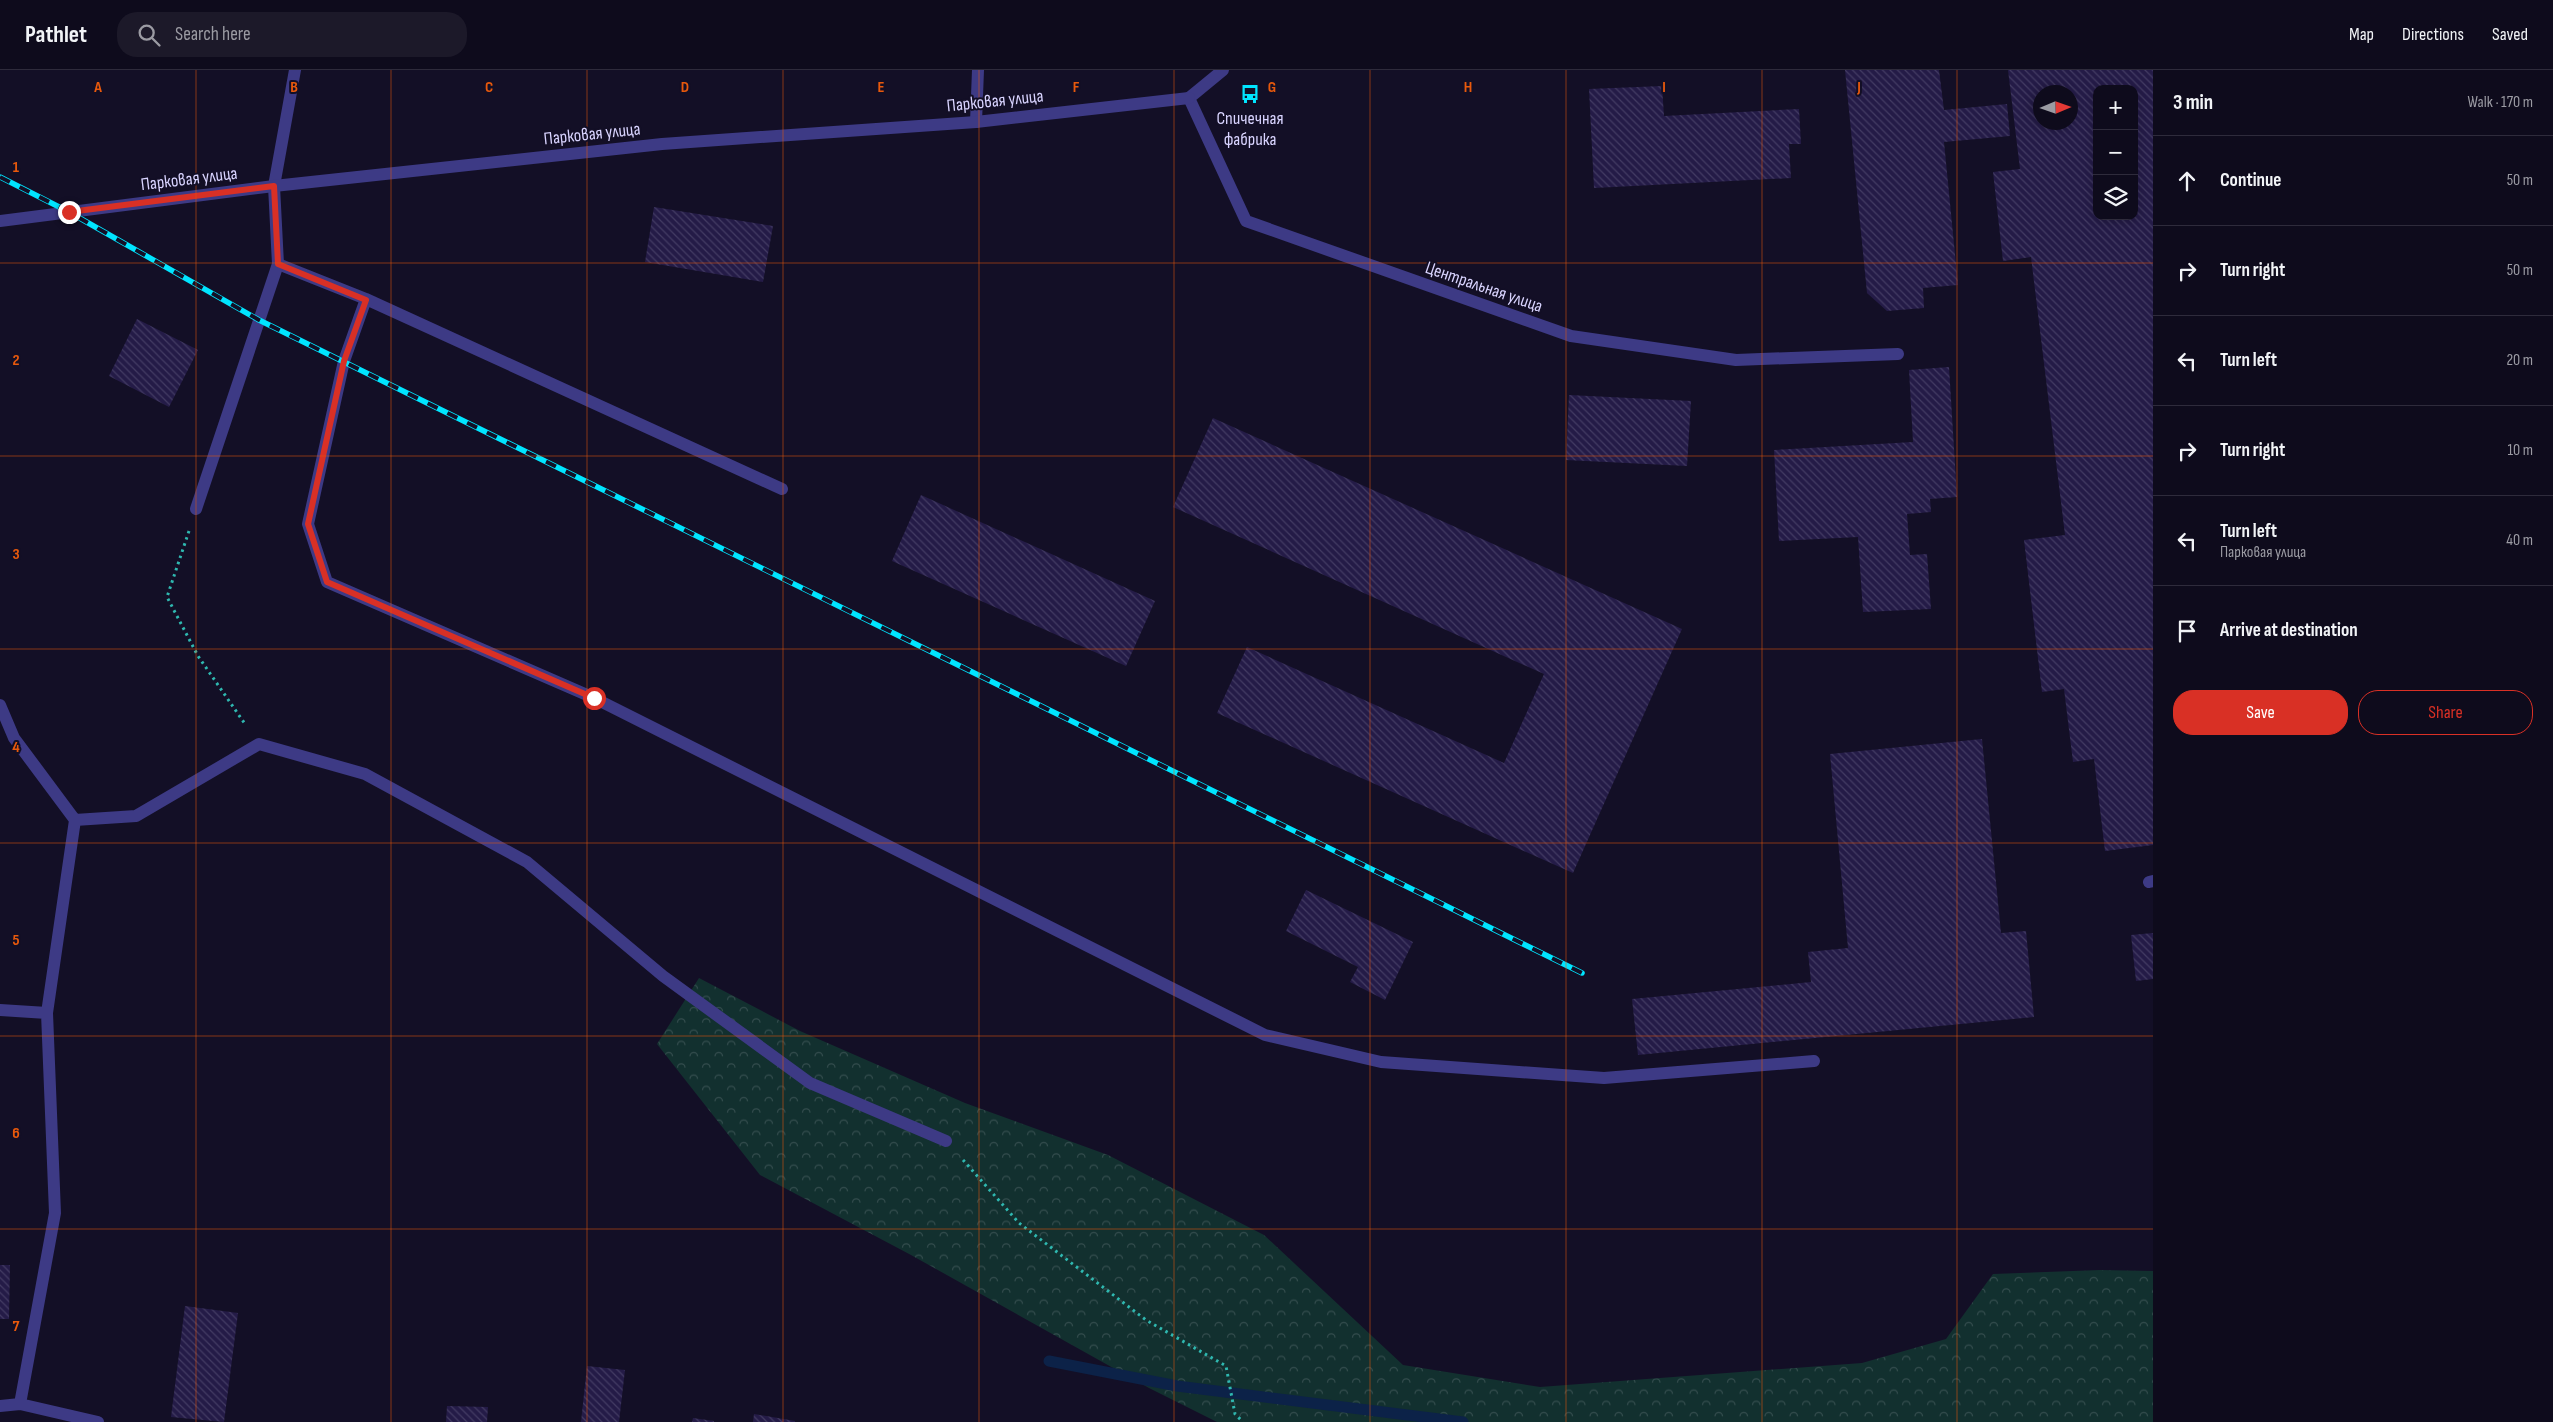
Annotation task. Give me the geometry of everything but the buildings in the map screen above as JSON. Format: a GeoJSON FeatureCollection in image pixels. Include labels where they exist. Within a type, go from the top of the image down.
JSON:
{"type":"FeatureCollection","features":[{"type":"Feature","properties":{"kind":"street"},"geometry":{"type":"LineString","coordinates":[[196,509],[278,264],[274,186],[295,70]]}},
{"type":"Feature","properties":{"kind":"street"},"geometry":{"type":"LineString","coordinates":[[976,122],[978,70]]}},
{"type":"Feature","properties":{"kind":"street"},"geometry":{"type":"LineString","coordinates":[[1189,98],[1223,70]]}},
{"type":"Feature","properties":{"kind":"street","name":"Парковая улица"},"geometry":{"type":"LineString","coordinates":[[0,220],[274,186],[662,144],[976,122],[1189,98]]}},
{"type":"Feature","properties":{"kind":"street","name":"Центральная улица"},"geometry":{"type":"LineString","coordinates":[[1189,98],[1246,221],[1571,336],[1736,360],[1898,354]]}},
{"type":"Feature","properties":{"kind":"street"},"geometry":{"type":"LineString","coordinates":[[278,264],[366,300],[782,490]]}},
{"type":"Feature","properties":{"kind":"street"},"geometry":{"type":"LineString","coordinates":[[366,300],[344,361],[308,524],[327,582],[594,698],[1266,1035],[1381,1062],[1604,1078],[1814,1061]]}},
{"type":"Feature","properties":{"kind":"street"},"geometry":{"type":"LineString","coordinates":[[0,705],[14,738],[75,820],[47,1013],[55,1213],[20,1404]]}},
{"type":"Feature","properties":{"kind":"street"},"geometry":{"type":"LineString","coordinates":[[75,820],[136,816],[259,744],[365,774],[527,862],[663,976],[810,1082],[946,1141]]}},
{"type":"Feature","properties":{"kind":"street"},"geometry":{"type":"LineString","coordinates":[[0,1010],[47,1013]]}},
{"type":"Feature","properties":{"kind":"street"},"geometry":{"type":"LineString","coordinates":[[0,1406],[20,1404],[98,1422]]}},
{"type":"Feature","properties":{"kind":"path"},"geometry":{"type":"LineString","coordinates":[[196,509],[167,597],[198,656],[259,744]]}},
{"type":"Feature","properties":{"kind":"path"},"geometry":{"type":"LineString","coordinates":[[946,1141],[1020,1223],[1146,1320],[1226,1366],[1234,1414],[1243,1422]]}},
{"type":"Feature","properties":{"kind":"green space"},"geometry":{"type":"Polygon","coordinates":[[[699,978],[800,1031],[965,1103],[1108,1155],[1264,1235],[1403,1365],[1540,1387],[1862,1363],[1946,1339],[1993,1274],[2100,1270],[2153,1271],[2153,1422],[1217,1422],[1149,1388],[911,1255],[760,1175],[657,1044],[699,978]]]}},
{"type":"Feature","properties":{"kind":"waterway"},"geometry":{"type":"LineString","coordinates":[[1049,1361],[1177,1386],[1463,1422]]}},
{"type":"Feature","properties":{"kind":"railway"},"geometry":{"type":"LineString","coordinates":[[0,177],[69,212],[259,320],[1582,973]]}},
{"type":"Feature","properties":{"kind":"place","name":"Спичечная фабрика"},"geometry":{"type":"Point","coordinates":[1250,94]}},
{"type":"Feature","properties":{"kind":"route"},"geometry":{"type":"LineString","coordinates":[[69,212],[274,186],[278,264],[366,300],[344,361],[308,524],[327,582],[594,698]]}}]}
